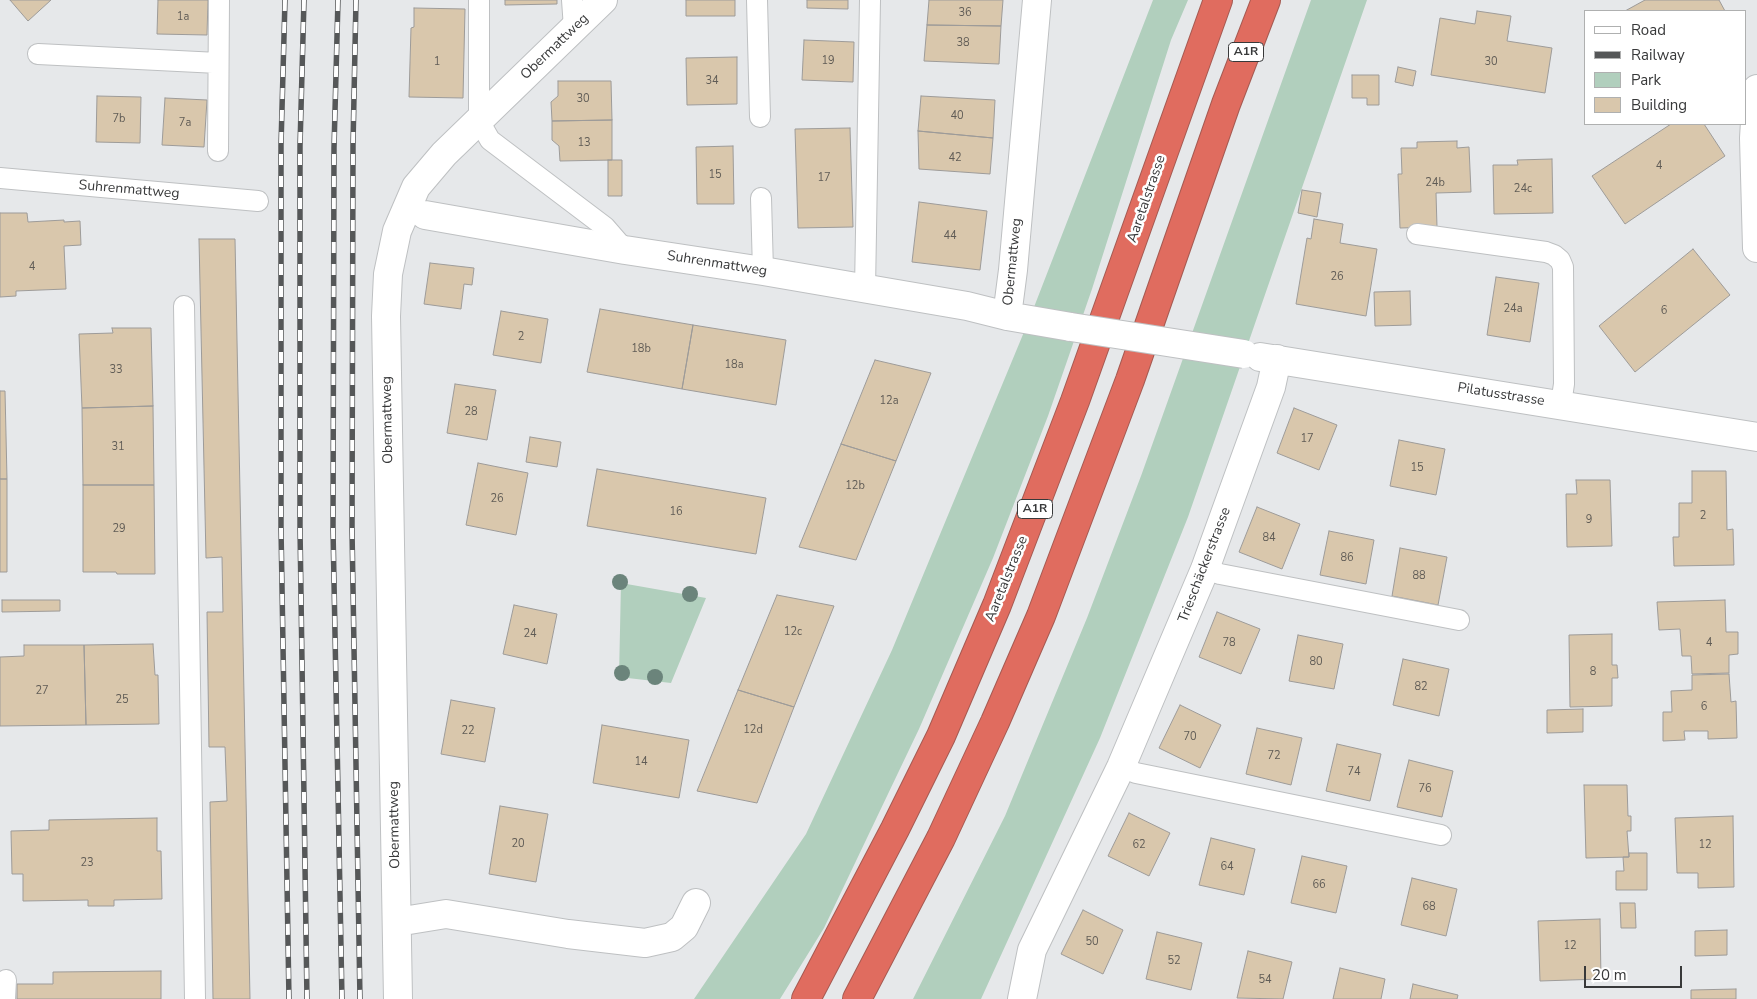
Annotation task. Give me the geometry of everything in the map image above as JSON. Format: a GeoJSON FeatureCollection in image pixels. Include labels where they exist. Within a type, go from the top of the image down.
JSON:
{"type":"FeatureCollection","features":[{"type":"Feature","properties":{"kind":"highway","name":"Aaretalstrasse"},"geometry":{"type":"LineString","coordinates":[[806,999],[896,830],[933,753],[997,606],[1075,401],[1218,0]]}},
{"type":"Feature","properties":{"kind":"highway","name":"A1R"},"geometry":{"type":"LineString","coordinates":[[856,999],[941,838],[995,722],[1041,616],[1117,415],[1217,131],[1266,0]]}},
{"type":"Feature","properties":{"kind":"street","name":"Obermattweg"},"geometry":{"type":"LineString","coordinates":[[398,999],[386,316],[388,274],[397,231],[416,187],[444,154],[603,0]]}},
{"type":"Feature","properties":{"kind":"street","name":"Obermattweg"},"geometry":{"type":"LineString","coordinates":[[1037,0],[1013,270],[1018,318],[1244,354]]}},
{"type":"Feature","properties":{"kind":"street"},"geometry":{"type":"LineString","coordinates":[[1757,89],[1754,138],[1757,248]]}},
{"type":"Feature","properties":{"kind":"street","name":"Suhrenmattweg"},"geometry":{"type":"LineString","coordinates":[[425,215],[967,306],[1018,318]]}},
{"type":"Feature","properties":{"kind":"street","name":"Pilatusstrasse"},"geometry":{"type":"LineString","coordinates":[[1244,354],[1757,437]]}},
{"type":"Feature","properties":{"kind":"street","name":"Trieschäckerstrasse"},"geometry":{"type":"LineString","coordinates":[[1022,999],[1032,950],[1121,766],[1205,569],[1271,387],[1277,359]]}},
{"type":"Feature","properties":{"kind":"street"},"geometry":{"type":"LineString","coordinates":[[397,922],[446,914],[568,934],[645,943],[672,937],[684,927],[696,904]]}},
{"type":"Feature","properties":{"kind":"lane"},"geometry":{"type":"LineString","coordinates":[[218,151],[219,0]]}},
{"type":"Feature","properties":{"kind":"lane"},"geometry":{"type":"LineString","coordinates":[[479,0],[479,120],[490,140],[605,227],[625,250]]}},
{"type":"Feature","properties":{"kind":"lane"},"geometry":{"type":"LineString","coordinates":[[572,0],[574,28]]}},
{"type":"Feature","properties":{"kind":"lane"},"geometry":{"type":"LineString","coordinates":[[757,0],[760,117]]}},
{"type":"Feature","properties":{"kind":"lane"},"geometry":{"type":"LineString","coordinates":[[866,289],[870,0]]}},
{"type":"Feature","properties":{"kind":"lane"},"geometry":{"type":"LineString","coordinates":[[38,54],[218,63]]}},
{"type":"Feature","properties":{"kind":"lane","name":"Suhrenmattweg"},"geometry":{"type":"LineString","coordinates":[[0,178],[258,201]]}},
{"type":"Feature","properties":{"kind":"lane"},"geometry":{"type":"LineString","coordinates":[[761,198],[763,271]]}},
{"type":"Feature","properties":{"kind":"lane"},"geometry":{"type":"LineString","coordinates":[[1417,234],[1546,252],[1560,260],[1563,266],[1564,384],[1561,404]]}},
{"type":"Feature","properties":{"kind":"lane"},"geometry":{"type":"LineString","coordinates":[[184,306],[195,999]]}},
{"type":"Feature","properties":{"kind":"lane"},"geometry":{"type":"LineString","coordinates":[[1205,569],[1220,574],[1459,620]]}},
{"type":"Feature","properties":{"kind":"lane"},"geometry":{"type":"LineString","coordinates":[[1121,766],[1136,773],[1441,836]]}},
{"type":"Feature","properties":{"kind":"green space"},"geometry":{"type":"Polygon","coordinates":[[[1153,0],[1188,0],[1171,40],[1092,289],[1048,416],[993,558],[919,729],[824,928],[780,999],[694,999],[806,834],[892,650],[1029,320],[1153,0]]]}},
{"type":"Feature","properties":{"kind":"green space"},"geometry":{"type":"Polygon","coordinates":[[[1311,0],[1367,0],[1188,517],[1100,738],[981,999],[913,999],[1005,816],[1087,618],[1141,476],[1311,0]]]}},
{"type":"Feature","properties":{"kind":"green space"},"geometry":{"type":"Polygon","coordinates":[[[621,583],[706,598],[671,683],[619,677],[621,583]]]}},
{"type":"Feature","properties":{"kind":"building"},"geometry":{"type":"Polygon","coordinates":[[[10,0],[51,0],[28,21],[10,0]]]}},
{"type":"Feature","properties":{"kind":"building"},"geometry":{"type":"Polygon","coordinates":[[[158,0],[208,0],[207,35],[157,34],[158,0]]]}},
{"type":"Feature","properties":{"kind":"building"},"geometry":{"type":"Polygon","coordinates":[[[505,0],[557,0],[557,4],[505,5],[505,0]]]}},
{"type":"Feature","properties":{"kind":"building"},"geometry":{"type":"Polygon","coordinates":[[[686,0],[735,0],[735,16],[686,16],[686,0]]]}},
{"type":"Feature","properties":{"kind":"building"},"geometry":{"type":"Polygon","coordinates":[[[807,0],[848,0],[848,9],[807,8],[807,0]]]}},
{"type":"Feature","properties":{"kind":"building"},"geometry":{"type":"Polygon","coordinates":[[[929,0],[1003,0],[1001,26],[927,25],[929,0]]]}},
{"type":"Feature","properties":{"kind":"building"},"geometry":{"type":"Polygon","coordinates":[[[1645,0],[1719,0],[1724,10],[1627,10],[1645,0]]]}},
{"type":"Feature","properties":{"kind":"building"},"geometry":{"type":"Polygon","coordinates":[[[414,8],[465,9],[463,98],[409,97],[411,28],[414,27],[414,8]]]}},
{"type":"Feature","properties":{"kind":"building"},"geometry":{"type":"Polygon","coordinates":[[[1477,11],[1511,16],[1507,41],[1552,48],[1545,93],[1431,75],[1440,18],[1475,24],[1477,11]]]}},
{"type":"Feature","properties":{"kind":"building"},"geometry":{"type":"Polygon","coordinates":[[[927,25],[1001,26],[999,64],[924,61],[927,25]]]}},
{"type":"Feature","properties":{"kind":"building"},"geometry":{"type":"Polygon","coordinates":[[[804,40],[854,42],[853,82],[802,80],[804,40]]]}},
{"type":"Feature","properties":{"kind":"building"},"geometry":{"type":"Polygon","coordinates":[[[737,57],[737,104],[687,105],[686,58],[737,57]]]}},
{"type":"Feature","properties":{"kind":"building"},"geometry":{"type":"Polygon","coordinates":[[[1398,67],[1416,71],[1413,86],[1395,82],[1398,67]]]}},
{"type":"Feature","properties":{"kind":"building"},"geometry":{"type":"Polygon","coordinates":[[[1352,75],[1379,75],[1379,105],[1367,105],[1367,98],[1352,98],[1352,75]]]}},
{"type":"Feature","properties":{"kind":"building"},"geometry":{"type":"Polygon","coordinates":[[[558,81],[611,81],[612,120],[552,121],[551,102],[558,96],[558,81]]]}},
{"type":"Feature","properties":{"kind":"building"},"geometry":{"type":"Polygon","coordinates":[[[97,96],[141,97],[140,143],[96,142],[97,96]]]}},
{"type":"Feature","properties":{"kind":"building"},"geometry":{"type":"Polygon","coordinates":[[[921,96],[995,100],[993,138],[918,131],[921,96]]]}},
{"type":"Feature","properties":{"kind":"building"},"geometry":{"type":"Polygon","coordinates":[[[165,98],[207,100],[204,147],[162,145],[165,98]]]}},
{"type":"Feature","properties":{"kind":"building"},"geometry":{"type":"Polygon","coordinates":[[[612,120],[612,160],[560,161],[559,146],[552,140],[552,121],[612,120]]]}},
{"type":"Feature","properties":{"kind":"building"},"geometry":{"type":"Polygon","coordinates":[[[1669,125],[1705,125],[1725,156],[1625,224],[1592,176],[1669,125]]]}},
{"type":"Feature","properties":{"kind":"building"},"geometry":{"type":"Polygon","coordinates":[[[850,128],[853,227],[798,228],[795,129],[850,128]]]}},
{"type":"Feature","properties":{"kind":"building"},"geometry":{"type":"Polygon","coordinates":[[[918,131],[993,138],[990,174],[919,169],[918,131]]]}},
{"type":"Feature","properties":{"kind":"building"},"geometry":{"type":"Polygon","coordinates":[[[1457,141],[1457,148],[1469,147],[1471,192],[1436,193],[1437,227],[1400,228],[1398,174],[1402,174],[1401,148],[1417,148],[1417,142],[1457,141]]]}},
{"type":"Feature","properties":{"kind":"building"},"geometry":{"type":"Polygon","coordinates":[[[733,146],[734,204],[697,204],[696,147],[733,146]]]}},
{"type":"Feature","properties":{"kind":"building"},"geometry":{"type":"Polygon","coordinates":[[[1552,159],[1553,213],[1494,214],[1493,165],[1518,165],[1517,160],[1552,159]]]}},
{"type":"Feature","properties":{"kind":"building"},"geometry":{"type":"Polygon","coordinates":[[[608,160],[622,160],[622,196],[608,196],[608,160]]]}},
{"type":"Feature","properties":{"kind":"building"},"geometry":{"type":"Polygon","coordinates":[[[1302,190],[1321,193],[1317,217],[1298,213],[1302,190]]]}},
{"type":"Feature","properties":{"kind":"building"},"geometry":{"type":"Polygon","coordinates":[[[919,202],[987,211],[980,270],[912,262],[919,202]]]}},
{"type":"Feature","properties":{"kind":"building"},"geometry":{"type":"Polygon","coordinates":[[[0,213],[27,213],[28,222],[80,221],[81,245],[64,246],[66,289],[16,291],[16,296],[0,297],[0,213]]]}},
{"type":"Feature","properties":{"kind":"building"},"geometry":{"type":"Polygon","coordinates":[[[1314,219],[1343,224],[1340,243],[1377,249],[1366,316],[1296,304],[1307,238],[1311,239],[1314,219]]]}},
{"type":"Feature","properties":{"kind":"building"},"geometry":{"type":"Polygon","coordinates":[[[199,239],[235,239],[250,999],[213,999],[210,802],[227,801],[225,747],[209,747],[207,612],[223,612],[222,557],[206,558],[199,239]]]}},
{"type":"Feature","properties":{"kind":"building"},"geometry":{"type":"Polygon","coordinates":[[[1693,249],[1730,295],[1635,372],[1599,326],[1693,249]]]}},
{"type":"Feature","properties":{"kind":"building"},"geometry":{"type":"Polygon","coordinates":[[[430,263],[474,268],[472,285],[464,284],[461,309],[424,304],[430,263]]]}},
{"type":"Feature","properties":{"kind":"building"},"geometry":{"type":"Polygon","coordinates":[[[1496,277],[1539,283],[1530,342],[1487,335],[1496,277]]]}},
{"type":"Feature","properties":{"kind":"building"},"geometry":{"type":"Polygon","coordinates":[[[1410,291],[1411,325],[1375,326],[1374,292],[1410,291]]]}},
{"type":"Feature","properties":{"kind":"building"},"geometry":{"type":"Polygon","coordinates":[[[600,309],[693,325],[682,389],[587,372],[600,309]]]}},
{"type":"Feature","properties":{"kind":"building"},"geometry":{"type":"Polygon","coordinates":[[[501,311],[548,319],[541,363],[493,355],[501,311]]]}},
{"type":"Feature","properties":{"kind":"building"},"geometry":{"type":"Polygon","coordinates":[[[693,325],[786,340],[776,405],[682,389],[693,325]]]}},
{"type":"Feature","properties":{"kind":"building"},"geometry":{"type":"Polygon","coordinates":[[[112,328],[151,328],[153,406],[82,408],[79,334],[113,333],[112,328]]]}},
{"type":"Feature","properties":{"kind":"building"},"geometry":{"type":"Polygon","coordinates":[[[875,360],[931,373],[896,461],[841,444],[875,360]]]}},
{"type":"Feature","properties":{"kind":"building"},"geometry":{"type":"Polygon","coordinates":[[[455,384],[496,390],[487,440],[447,433],[455,384]]]}},
{"type":"Feature","properties":{"kind":"building"},"geometry":{"type":"Polygon","coordinates":[[[0,391],[5,391],[7,479],[0,479],[0,391]]]}},
{"type":"Feature","properties":{"kind":"building"},"geometry":{"type":"Polygon","coordinates":[[[153,406],[154,485],[83,485],[82,408],[153,406]]]}},
{"type":"Feature","properties":{"kind":"building"},"geometry":{"type":"Polygon","coordinates":[[[1294,408],[1337,425],[1319,470],[1277,453],[1294,408]]]}},
{"type":"Feature","properties":{"kind":"building"},"geometry":{"type":"Polygon","coordinates":[[[530,437],[561,442],[557,467],[526,462],[530,437]]]}},
{"type":"Feature","properties":{"kind":"building"},"geometry":{"type":"Polygon","coordinates":[[[1399,440],[1445,449],[1436,495],[1390,486],[1399,440]]]}},
{"type":"Feature","properties":{"kind":"building"},"geometry":{"type":"Polygon","coordinates":[[[841,444],[896,461],[856,560],[799,547],[841,444]]]}},
{"type":"Feature","properties":{"kind":"building"},"geometry":{"type":"Polygon","coordinates":[[[478,463],[528,473],[516,535],[466,525],[478,463]]]}},
{"type":"Feature","properties":{"kind":"building"},"geometry":{"type":"Polygon","coordinates":[[[597,469],[766,498],[756,554],[587,526],[597,469]]]}},
{"type":"Feature","properties":{"kind":"building"},"geometry":{"type":"Polygon","coordinates":[[[1692,471],[1726,471],[1727,530],[1733,529],[1734,565],[1674,566],[1673,537],[1679,537],[1679,503],[1692,503],[1692,471]]]}},
{"type":"Feature","properties":{"kind":"building"},"geometry":{"type":"Polygon","coordinates":[[[0,479],[7,479],[7,572],[0,572],[0,479]]]}},
{"type":"Feature","properties":{"kind":"building"},"geometry":{"type":"Polygon","coordinates":[[[1576,480],[1610,480],[1612,546],[1567,547],[1566,494],[1577,494],[1576,480]]]}},
{"type":"Feature","properties":{"kind":"building"},"geometry":{"type":"Polygon","coordinates":[[[83,485],[154,485],[155,574],[83,572],[83,485]]]}},
{"type":"Feature","properties":{"kind":"building"},"geometry":{"type":"Polygon","coordinates":[[[1257,507],[1300,524],[1282,569],[1239,552],[1257,507]]]}},
{"type":"Feature","properties":{"kind":"building"},"geometry":{"type":"Polygon","coordinates":[[[1329,531],[1374,540],[1366,584],[1320,575],[1329,531]]]}},
{"type":"Feature","properties":{"kind":"building"},"geometry":{"type":"Polygon","coordinates":[[[1400,548],[1447,557],[1438,605],[1392,596],[1400,548]]]}},
{"type":"Feature","properties":{"kind":"building"},"geometry":{"type":"Polygon","coordinates":[[[777,595],[834,606],[794,707],[738,690],[777,595]]]}},
{"type":"Feature","properties":{"kind":"building"},"geometry":{"type":"Polygon","coordinates":[[[2,600],[60,600],[60,611],[2,612],[2,600]]]}},
{"type":"Feature","properties":{"kind":"building"},"geometry":{"type":"Polygon","coordinates":[[[1725,600],[1726,632],[1738,632],[1738,654],[1729,655],[1729,673],[1692,674],[1691,656],[1682,656],[1680,629],[1659,630],[1657,602],[1725,600]]]}},
{"type":"Feature","properties":{"kind":"building"},"geometry":{"type":"Polygon","coordinates":[[[514,605],[557,614],[547,664],[503,654],[514,605]]]}},
{"type":"Feature","properties":{"kind":"building"},"geometry":{"type":"Polygon","coordinates":[[[1217,612],[1260,629],[1241,674],[1199,657],[1217,612]]]}},
{"type":"Feature","properties":{"kind":"building"},"geometry":{"type":"Polygon","coordinates":[[[1612,634],[1612,665],[1617,665],[1618,678],[1612,678],[1612,706],[1570,707],[1569,635],[1612,634]]]}},
{"type":"Feature","properties":{"kind":"building"},"geometry":{"type":"Polygon","coordinates":[[[1298,635],[1343,644],[1334,689],[1289,681],[1298,635]]]}},
{"type":"Feature","properties":{"kind":"building"},"geometry":{"type":"Polygon","coordinates":[[[153,644],[155,675],[158,675],[159,724],[86,725],[84,645],[153,644]]]}},
{"type":"Feature","properties":{"kind":"building"},"geometry":{"type":"Polygon","coordinates":[[[24,645],[84,645],[86,725],[0,726],[0,657],[24,656],[24,645]]]}},
{"type":"Feature","properties":{"kind":"building"},"geometry":{"type":"Polygon","coordinates":[[[1403,659],[1449,669],[1439,716],[1393,705],[1403,659]]]}},
{"type":"Feature","properties":{"kind":"building"},"geometry":{"type":"Polygon","coordinates":[[[1729,674],[1731,702],[1736,701],[1737,738],[1708,739],[1708,731],[1684,731],[1685,740],[1663,741],[1663,712],[1672,712],[1671,691],[1692,690],[1692,675],[1729,674]]]}},
{"type":"Feature","properties":{"kind":"building"},"geometry":{"type":"Polygon","coordinates":[[[738,690],[794,707],[757,803],[697,791],[738,690]]]}},
{"type":"Feature","properties":{"kind":"building"},"geometry":{"type":"Polygon","coordinates":[[[451,700],[495,708],[485,762],[441,754],[451,700]]]}},
{"type":"Feature","properties":{"kind":"building"},"geometry":{"type":"Polygon","coordinates":[[[1180,705],[1221,725],[1200,768],[1159,748],[1180,705]]]}},
{"type":"Feature","properties":{"kind":"building"},"geometry":{"type":"Polygon","coordinates":[[[1583,709],[1583,732],[1547,733],[1547,710],[1583,709]]]}},
{"type":"Feature","properties":{"kind":"building"},"geometry":{"type":"Polygon","coordinates":[[[602,725],[689,740],[679,798],[593,783],[602,725]]]}},
{"type":"Feature","properties":{"kind":"building"},"geometry":{"type":"Polygon","coordinates":[[[1257,728],[1302,738],[1291,785],[1246,774],[1257,728]]]}},
{"type":"Feature","properties":{"kind":"building"},"geometry":{"type":"Polygon","coordinates":[[[1337,744],[1381,754],[1370,801],[1326,791],[1337,744]]]}},
{"type":"Feature","properties":{"kind":"building"},"geometry":{"type":"Polygon","coordinates":[[[1409,760],[1453,771],[1442,817],[1397,807],[1409,760]]]}},
{"type":"Feature","properties":{"kind":"building"},"geometry":{"type":"Polygon","coordinates":[[[1584,785],[1627,785],[1628,816],[1631,816],[1631,831],[1627,831],[1629,857],[1586,858],[1584,785]]]}},
{"type":"Feature","properties":{"kind":"building"},"geometry":{"type":"Polygon","coordinates":[[[500,806],[548,814],[536,882],[489,874],[500,806]]]}},
{"type":"Feature","properties":{"kind":"building"},"geometry":{"type":"Polygon","coordinates":[[[1129,813],[1170,833],[1149,876],[1108,856],[1129,813]]]}},
{"type":"Feature","properties":{"kind":"building"},"geometry":{"type":"Polygon","coordinates":[[[1733,816],[1734,887],[1698,888],[1698,873],[1677,873],[1675,818],[1733,816]]]}},
{"type":"Feature","properties":{"kind":"building"},"geometry":{"type":"Polygon","coordinates":[[[157,818],[157,851],[161,851],[162,899],[114,900],[114,906],[88,906],[88,900],[23,901],[23,874],[12,874],[11,831],[49,830],[49,820],[157,818]]]}},
{"type":"Feature","properties":{"kind":"building"},"geometry":{"type":"Polygon","coordinates":[[[1211,838],[1255,849],[1244,895],[1199,885],[1211,838]]]}},
{"type":"Feature","properties":{"kind":"building"},"geometry":{"type":"Polygon","coordinates":[[[1629,853],[1647,853],[1647,890],[1616,890],[1616,871],[1624,871],[1623,857],[1629,857],[1629,853]]]}},
{"type":"Feature","properties":{"kind":"building"},"geometry":{"type":"Polygon","coordinates":[[[1302,856],[1347,866],[1336,913],[1291,903],[1302,856]]]}},
{"type":"Feature","properties":{"kind":"building"},"geometry":{"type":"Polygon","coordinates":[[[1412,878],[1457,889],[1446,936],[1401,925],[1412,878]]]}},
{"type":"Feature","properties":{"kind":"building"},"geometry":{"type":"Polygon","coordinates":[[[1620,903],[1635,903],[1636,928],[1621,928],[1620,903]]]}},
{"type":"Feature","properties":{"kind":"building"},"geometry":{"type":"Polygon","coordinates":[[[1083,910],[1123,930],[1103,974],[1061,954],[1083,910]]]}},
{"type":"Feature","properties":{"kind":"building"},"geometry":{"type":"Polygon","coordinates":[[[1600,919],[1601,979],[1540,981],[1538,921],[1600,919]]]}},
{"type":"Feature","properties":{"kind":"building"},"geometry":{"type":"Polygon","coordinates":[[[1727,930],[1727,955],[1695,956],[1695,931],[1727,930]]]}},
{"type":"Feature","properties":{"kind":"building"},"geometry":{"type":"Polygon","coordinates":[[[1157,932],[1202,943],[1191,990],[1146,979],[1157,932]]]}},
{"type":"Feature","properties":{"kind":"building"},"geometry":{"type":"Polygon","coordinates":[[[1248,951],[1292,962],[1283,999],[1237,998],[1248,951]]]}},
{"type":"Feature","properties":{"kind":"building"},"geometry":{"type":"Polygon","coordinates":[[[1340,968],[1385,979],[1381,999],[1333,999],[1340,968]]]}},
{"type":"Feature","properties":{"kind":"building"},"geometry":{"type":"Polygon","coordinates":[[[161,971],[161,999],[17,999],[17,984],[53,984],[53,972],[161,971]]]}},
{"type":"Feature","properties":{"kind":"building"},"geometry":{"type":"Polygon","coordinates":[[[1413,984],[1458,995],[1457,999],[1410,999],[1413,984]]]}},
{"type":"Feature","properties":{"kind":"building"},"geometry":{"type":"Polygon","coordinates":[[[1736,989],[1736,999],[1691,999],[1691,990],[1736,989]]]}},
{"type":"Feature","properties":{"kind":"railway"},"geometry":{"type":"LineString","coordinates":[[285,0],[281,145],[281,528],[289,999]]}},
{"type":"Feature","properties":{"kind":"railway"},"geometry":{"type":"LineString","coordinates":[[304,0],[300,146],[300,528],[307,999]]}},
{"type":"Feature","properties":{"kind":"railway"},"geometry":{"type":"LineString","coordinates":[[338,0],[334,148],[333,529],[342,999]]}},
{"type":"Feature","properties":{"kind":"railway"},"geometry":{"type":"LineString","coordinates":[[356,0],[353,145],[352,530],[360,999]]}}]}
